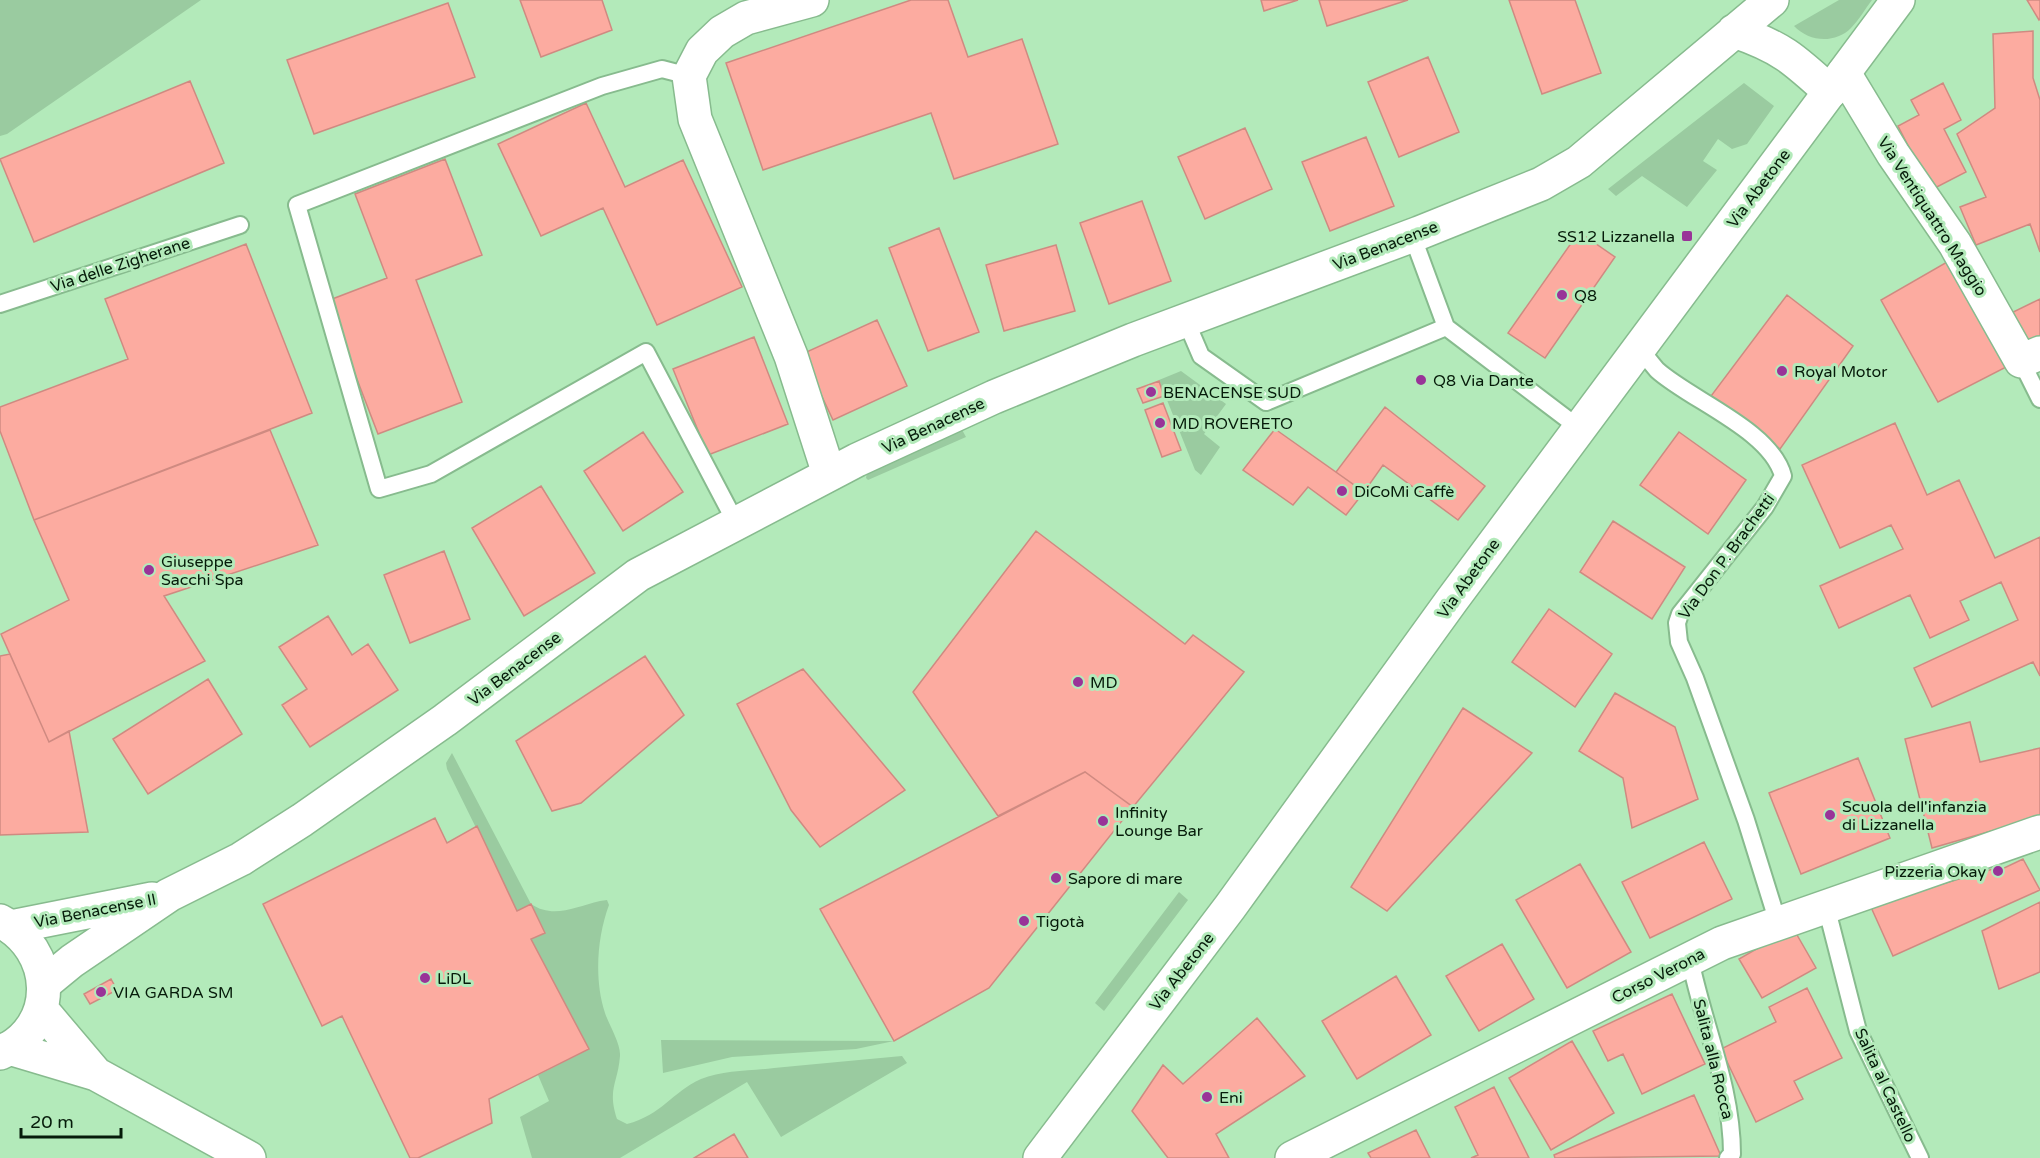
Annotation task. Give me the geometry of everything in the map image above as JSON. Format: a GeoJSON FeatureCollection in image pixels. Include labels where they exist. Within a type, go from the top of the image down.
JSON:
{"type":"FeatureCollection","features":[{"type":"Feature","properties":{"kind":"street"},"geometry":{"type":"LineString","coordinates":[[812,0],[746,18],[722,32],[702,51],[688,76],[695,119],[790,356],[829,474]]}},
{"type":"Feature","properties":{"kind":"street"},"geometry":{"type":"LineString","coordinates":[[1751,0],[1734,31],[1768,43],[1837,82]]}},
{"type":"Feature","properties":{"kind":"street","name":"Via Benacense"},"geometry":{"type":"LineString","coordinates":[[169,895],[241,859],[302,820],[445,720],[638,575],[736,523],[756,515],[829,474],[994,397],[1133,340],[1541,184],[1579,162],[1772,0]]}},
{"type":"Feature","properties":{"kind":"street","name":"Via Abetone"},"geometry":{"type":"LineString","coordinates":[[1040,1158],[1230,907],[1579,429],[1898,0]]}},
{"type":"Feature","properties":{"kind":"street","name":"Via Ventiquattro Maggio"},"geometry":{"type":"LineString","coordinates":[[1837,82],[1893,154],[2031,357]]}},
{"type":"Feature","properties":{"kind":"street","name":"Corso Verona"},"geometry":{"type":"LineString","coordinates":[[1292,1158],[1722,943],[2040,832]]}},
{"type":"Feature","properties":{"kind":"street","name":"Via Benacense II"},"geometry":{"type":"LineString","coordinates":[[6,924],[169,895]]}},
{"type":"Feature","properties":{"kind":"street","name":"Via Benacense II"},"geometry":{"type":"LineString","coordinates":[[3,1054],[28,1032],[42,997],[72,961],[169,895]]}},
{"type":"Feature","properties":{"kind":"street"},"geometry":{"type":"LineString","coordinates":[[6,924],[25,938],[35,952],[41,967],[42,997],[96,1074]]}},
{"type":"Feature","properties":{"kind":"street"},"geometry":{"type":"LineString","coordinates":[[3,1054],[96,1074],[249,1158]]}},
{"type":"Feature","properties":{"kind":"lane"},"geometry":{"type":"LineString","coordinates":[[688,76],[662,69],[602,86],[297,205],[379,489],[431,474],[645,352],[736,523]]}},
{"type":"Feature","properties":{"kind":"lane","name":"Via delle Zigherane"},"geometry":{"type":"LineString","coordinates":[[0,304],[240,225]]}},
{"type":"Feature","properties":{"kind":"lane"},"geometry":{"type":"LineString","coordinates":[[1412,235],[1446,327],[1579,429]]}},
{"type":"Feature","properties":{"kind":"lane"},"geometry":{"type":"LineString","coordinates":[[1186,321],[1201,356],[1266,402],[1446,327]]}},
{"type":"Feature","properties":{"kind":"lane","name":"Via Don P. Brachetti"},"geometry":{"type":"LineString","coordinates":[[1639,348],[1658,370],[1710,404],[1764,447],[1779,463],[1783,476],[1765,507],[1680,614],[1677,623],[1679,642],[1695,678],[1746,820],[1778,923]]}},
{"type":"Feature","properties":{"kind":"lane"},"geometry":{"type":"LineString","coordinates":[[2031,357],[2040,399]]}},
{"type":"Feature","properties":{"kind":"lane","name":"Salita al Castello"},"geometry":{"type":"LineString","coordinates":[[1827,906],[1858,1031],[1920,1158]]}},
{"type":"Feature","properties":{"kind":"lane","name":"Salita alla Rocca"},"geometry":{"type":"LineString","coordinates":[[1690,959],[1701,1013],[1728,1101],[1732,1134],[1732,1154],[1728,1158]]}},
{"type":"Feature","properties":{"kind":"green space"},"geometry":{"type":"Polygon","coordinates":[[[0,0],[201,0],[7,134],[0,136],[0,0]]]}},
{"type":"Feature","properties":{"kind":"green space"},"geometry":{"type":"Polygon","coordinates":[[[1839,0],[1872,0],[1851,28],[1837,37],[1814,38],[1794,26],[1839,0]]]}},
{"type":"Feature","properties":{"kind":"green space"},"geometry":{"type":"Polygon","coordinates":[[[1744,83],[1774,106],[1747,144],[1732,149],[1718,139],[1703,161],[1717,170],[1687,207],[1642,176],[1616,196],[1608,189],[1744,83]]]}},
{"type":"Feature","properties":{"kind":"green space"},"geometry":{"type":"Polygon","coordinates":[[[1181,371],[1226,404],[1204,434],[1220,447],[1201,475],[1195,470],[1159,380],[1181,371]]]}},
{"type":"Feature","properties":{"kind":"green space"},"geometry":{"type":"Polygon","coordinates":[[[960,426],[966,437],[868,480],[866,478],[867,473],[960,426]]]}},
{"type":"Feature","properties":{"kind":"green space"},"geometry":{"type":"Polygon","coordinates":[[[452,753],[531,904],[517,911],[447,769],[446,763],[452,753]]]}},
{"type":"Feature","properties":{"kind":"green space"},"geometry":{"type":"Polygon","coordinates":[[[1179,892],[1188,900],[1104,1011],[1095,1003],[1179,892]]]}},
{"type":"Feature","properties":{"kind":"green space"},"geometry":{"type":"Polygon","coordinates":[[[607,900],[609,905],[598,959],[599,987],[605,1013],[620,1051],[613,1093],[614,1109],[617,1119],[627,1124],[649,1115],[691,1084],[718,1074],[902,1056],[907,1063],[781,1137],[747,1082],[620,1158],[532,1158],[520,1117],[549,1101],[538,1075],[589,1049],[531,939],[545,933],[531,904],[548,911],[556,911],[607,900]]]}},
{"type":"Feature","properties":{"kind":"green space"},"geometry":{"type":"Polygon","coordinates":[[[661,1040],[894,1041],[856,1049],[732,1057],[663,1073],[661,1040]]]}},
{"type":"Feature","properties":{"kind":"building"},"geometry":{"type":"Polygon","coordinates":[[[520,0],[602,0],[612,30],[541,57],[520,0]]]}},
{"type":"Feature","properties":{"kind":"building"},"geometry":{"type":"Polygon","coordinates":[[[911,0],[948,0],[968,57],[1022,39],[1058,144],[954,179],[931,113],[763,170],[726,63],[911,0]]]}},
{"type":"Feature","properties":{"kind":"building"},"geometry":{"type":"Polygon","coordinates":[[[1261,0],[1298,0],[1264,11],[1261,0]]]}},
{"type":"Feature","properties":{"kind":"building"},"geometry":{"type":"Polygon","coordinates":[[[1319,0],[1408,0],[1327,26],[1319,0]]]}},
{"type":"Feature","properties":{"kind":"building"},"geometry":{"type":"Polygon","coordinates":[[[1509,0],[1575,0],[1601,73],[1542,94],[1509,0]]]}},
{"type":"Feature","properties":{"kind":"building"},"geometry":{"type":"Polygon","coordinates":[[[2027,0],[2040,0],[2039,20],[2027,0]]]}},
{"type":"Feature","properties":{"kind":"building"},"geometry":{"type":"Polygon","coordinates":[[[448,3],[475,77],[314,134],[287,60],[448,3]]]}},
{"type":"Feature","properties":{"kind":"building"},"geometry":{"type":"Polygon","coordinates":[[[2033,31],[2033,78],[2040,100],[2040,252],[2030,224],[1976,245],[1960,207],[1986,197],[1957,134],[1995,108],[1993,34],[2033,31]]]}},
{"type":"Feature","properties":{"kind":"building"},"geometry":{"type":"Polygon","coordinates":[[[1428,57],[1459,132],[1399,157],[1368,82],[1428,57]]]}},
{"type":"Feature","properties":{"kind":"building"},"geometry":{"type":"Polygon","coordinates":[[[190,81],[224,163],[34,242],[0,159],[190,81]]]}},
{"type":"Feature","properties":{"kind":"building"},"geometry":{"type":"Polygon","coordinates":[[[1943,83],[1961,120],[1944,129],[1966,172],[1931,190],[1898,126],[1919,115],[1911,100],[1943,83]]]}},
{"type":"Feature","properties":{"kind":"building"},"geometry":{"type":"Polygon","coordinates":[[[586,103],[625,187],[683,160],[742,287],[657,325],[603,208],[541,236],[498,144],[586,103]]]}},
{"type":"Feature","properties":{"kind":"building"},"geometry":{"type":"Polygon","coordinates":[[[1245,128],[1272,189],[1205,219],[1178,157],[1245,128]]]}},
{"type":"Feature","properties":{"kind":"building"},"geometry":{"type":"Polygon","coordinates":[[[1366,137],[1394,206],[1330,231],[1302,162],[1366,137]]]}},
{"type":"Feature","properties":{"kind":"building"},"geometry":{"type":"Polygon","coordinates":[[[445,159],[482,255],[416,280],[462,402],[378,434],[327,301],[387,278],[355,194],[445,159]]]}},
{"type":"Feature","properties":{"kind":"building"},"geometry":{"type":"Polygon","coordinates":[[[1142,201],[1171,281],[1109,304],[1080,223],[1142,201]]]}},
{"type":"Feature","properties":{"kind":"building"},"geometry":{"type":"Polygon","coordinates":[[[939,228],[979,332],[928,351],[889,248],[939,228]]]}},
{"type":"Feature","properties":{"kind":"building","name":"Q8"},"geometry":{"type":"Polygon","coordinates":[[[1579,232],[1615,257],[1545,358],[1508,333],[1579,232]]]}},
{"type":"Feature","properties":{"kind":"building"},"geometry":{"type":"Polygon","coordinates":[[[246,244],[312,413],[34,520],[0,431],[0,407],[128,359],[105,299],[246,244]]]}},
{"type":"Feature","properties":{"kind":"building"},"geometry":{"type":"Polygon","coordinates":[[[1056,245],[1075,311],[1004,331],[986,265],[1056,245]]]}},
{"type":"Feature","properties":{"kind":"building"},"geometry":{"type":"Polygon","coordinates":[[[1954,258],[2014,363],[1938,402],[1881,300],[1954,258]]]}},
{"type":"Feature","properties":{"kind":"building","name":"Royal Motor"},"geometry":{"type":"Polygon","coordinates":[[[1787,295],[1853,346],[1780,449],[1711,396],[1787,295]]]}},
{"type":"Feature","properties":{"kind":"building"},"geometry":{"type":"Polygon","coordinates":[[[2040,299],[2040,342],[2024,349],[2007,315],[2040,299]]]}},
{"type":"Feature","properties":{"kind":"building"},"geometry":{"type":"Polygon","coordinates":[[[877,320],[907,386],[833,420],[802,354],[877,320]]]}},
{"type":"Feature","properties":{"kind":"building"},"geometry":{"type":"Polygon","coordinates":[[[754,337],[788,424],[708,455],[673,369],[754,337]]]}},
{"type":"Feature","properties":{"kind":"building","name":"BENACENSE SUD"},"geometry":{"type":"Polygon","coordinates":[[[1159,381],[1164,396],[1143,403],[1137,389],[1159,381]]]}},
{"type":"Feature","properties":{"kind":"building","name":"MD ROVERETO"},"geometry":{"type":"Polygon","coordinates":[[[1163,403],[1181,450],[1162,457],[1145,410],[1163,403]]]}},
{"type":"Feature","properties":{"kind":"building"},"geometry":{"type":"Polygon","coordinates":[[[1385,407],[1485,486],[1458,520],[1383,465],[1364,492],[1336,472],[1385,407]]]}},
{"type":"Feature","properties":{"kind":"building"},"geometry":{"type":"Polygon","coordinates":[[[1895,423],[1927,495],[1959,480],[1995,558],[2040,537],[2040,676],[2033,662],[1932,707],[1914,668],[2018,620],[2001,582],[1960,601],[1969,620],[1930,638],[1910,595],[1839,628],[1820,586],[1903,549],[1891,525],[1840,548],[1802,465],[1895,423]]]}},
{"type":"Feature","properties":{"kind":"building"},"geometry":{"type":"Polygon","coordinates":[[[1275,429],[1364,492],[1346,515],[1308,487],[1293,505],[1243,470],[1275,429]]]}},
{"type":"Feature","properties":{"kind":"building","name":"Giuseppe Sacchi Spa"},"geometry":{"type":"Polygon","coordinates":[[[270,430],[318,545],[164,596],[205,661],[49,742],[1,634],[69,600],[34,520],[270,430]]]}},
{"type":"Feature","properties":{"kind":"building"},"geometry":{"type":"Polygon","coordinates":[[[643,432],[683,492],[623,531],[584,471],[643,432]]]}},
{"type":"Feature","properties":{"kind":"building"},"geometry":{"type":"Polygon","coordinates":[[[1679,432],[1746,480],[1708,534],[1640,485],[1679,432]]]}},
{"type":"Feature","properties":{"kind":"building"},"geometry":{"type":"Polygon","coordinates":[[[541,486],[595,573],[524,616],[472,528],[541,486]]]}},
{"type":"Feature","properties":{"kind":"building"},"geometry":{"type":"Polygon","coordinates":[[[1613,521],[1685,567],[1652,619],[1580,572],[1613,521]]]}},
{"type":"Feature","properties":{"kind":"building","name":"MD"},"geometry":{"type":"Polygon","coordinates":[[[1036,531],[1185,644],[1193,635],[1244,672],[1133,807],[1085,772],[998,816],[913,692],[1036,531]]]}},
{"type":"Feature","properties":{"kind":"building"},"geometry":{"type":"Polygon","coordinates":[[[444,551],[470,619],[410,643],[384,575],[444,551]]]}},
{"type":"Feature","properties":{"kind":"building"},"geometry":{"type":"Polygon","coordinates":[[[1549,609],[1612,654],[1575,707],[1512,662],[1549,609]]]}},
{"type":"Feature","properties":{"kind":"building"},"geometry":{"type":"Polygon","coordinates":[[[328,616],[352,655],[368,644],[398,690],[310,747],[282,705],[307,689],[279,647],[328,616]]]}},
{"type":"Feature","properties":{"kind":"building"},"geometry":{"type":"Polygon","coordinates":[[[10,654],[49,742],[69,731],[88,832],[0,835],[0,656],[10,654]]]}},
{"type":"Feature","properties":{"kind":"building"},"geometry":{"type":"Polygon","coordinates":[[[645,656],[684,715],[581,803],[552,811],[516,741],[645,656]]]}},
{"type":"Feature","properties":{"kind":"building"},"geometry":{"type":"Polygon","coordinates":[[[803,669],[905,790],[820,847],[791,810],[737,704],[803,669]]]}},
{"type":"Feature","properties":{"kind":"building"},"geometry":{"type":"Polygon","coordinates":[[[208,679],[242,734],[148,794],[113,739],[208,679]]]}},
{"type":"Feature","properties":{"kind":"building"},"geometry":{"type":"Polygon","coordinates":[[[1615,693],[1675,727],[1698,799],[1632,828],[1623,778],[1579,751],[1615,693]]]}},
{"type":"Feature","properties":{"kind":"building"},"geometry":{"type":"Polygon","coordinates":[[[1463,708],[1532,753],[1387,911],[1351,887],[1463,708]]]}},
{"type":"Feature","properties":{"kind":"building"},"geometry":{"type":"Polygon","coordinates":[[[1970,722],[1980,762],[2040,748],[2040,817],[1932,848],[1905,739],[1970,722]]]}},
{"type":"Feature","properties":{"kind":"building","name":"Scuola dell'infanzia di Lizzanella"},"geometry":{"type":"Polygon","coordinates":[[[1858,758],[1890,838],[1801,874],[1769,793],[1858,758]]]}},
{"type":"Feature","properties":{"kind":"building"},"geometry":{"type":"Polygon","coordinates":[[[1085,772],[1133,807],[989,988],[894,1041],[820,909],[1085,772]]]}},
{"type":"Feature","properties":{"kind":"building","name":"LiDL"},"geometry":{"type":"Polygon","coordinates":[[[435,818],[447,843],[477,826],[517,911],[531,904],[545,933],[531,939],[589,1049],[489,1099],[492,1123],[418,1158],[410,1158],[342,1016],[322,1026],[263,904],[435,818]]]}},
{"type":"Feature","properties":{"kind":"building"},"geometry":{"type":"Polygon","coordinates":[[[1704,842],[1732,899],[1650,938],[1622,882],[1704,842]]]}},
{"type":"Feature","properties":{"kind":"building"},"geometry":{"type":"Polygon","coordinates":[[[2023,859],[2040,890],[1893,956],[1870,905],[2000,867],[1998,871],[2023,859]]]}},
{"type":"Feature","properties":{"kind":"building"},"geometry":{"type":"Polygon","coordinates":[[[1580,864],[1631,952],[1567,988],[1516,900],[1580,864]]]}},
{"type":"Feature","properties":{"kind":"building"},"geometry":{"type":"Polygon","coordinates":[[[2040,902],[2040,972],[1999,989],[1982,931],[2040,902]]]}},
{"type":"Feature","properties":{"kind":"building"},"geometry":{"type":"Polygon","coordinates":[[[1793,928],[1816,968],[1762,998],[1739,959],[1793,928]]]}},
{"type":"Feature","properties":{"kind":"building"},"geometry":{"type":"Polygon","coordinates":[[[1502,944],[1534,999],[1479,1031],[1446,976],[1502,944]]]}},
{"type":"Feature","properties":{"kind":"building"},"geometry":{"type":"Polygon","coordinates":[[[1396,976],[1431,1035],[1357,1079],[1322,1021],[1396,976]]]}},
{"type":"Feature","properties":{"kind":"building","name":"VIA GARDA SM"},"geometry":{"type":"Polygon","coordinates":[[[111,979],[117,990],[90,1004],[84,994],[111,979]]]}},
{"type":"Feature","properties":{"kind":"building"},"geometry":{"type":"Polygon","coordinates":[[[1807,988],[1842,1058],[1794,1081],[1803,1099],[1756,1122],[1721,1049],[1776,1022],[1769,1007],[1807,988]]]}},
{"type":"Feature","properties":{"kind":"building"},"geometry":{"type":"Polygon","coordinates":[[[1672,994],[1705,1064],[1642,1094],[1623,1054],[1608,1061],[1593,1031],[1672,994]]]}},
{"type":"Feature","properties":{"kind":"building","name":"Eni"},"geometry":{"type":"Polygon","coordinates":[[[1257,1018],[1305,1076],[1216,1134],[1229,1158],[1168,1158],[1132,1111],[1163,1065],[1183,1084],[1257,1018]]]}},
{"type":"Feature","properties":{"kind":"building"},"geometry":{"type":"Polygon","coordinates":[[[1572,1041],[1614,1113],[1551,1150],[1509,1078],[1572,1041]]]}},
{"type":"Feature","properties":{"kind":"building"},"geometry":{"type":"Polygon","coordinates":[[[1494,1087],[1529,1158],[1471,1158],[1478,1155],[1455,1107],[1494,1087]]]}},
{"type":"Feature","properties":{"kind":"building"},"geometry":{"type":"Polygon","coordinates":[[[1694,1095],[1721,1156],[1555,1158],[1554,1155],[1694,1095]]]}},
{"type":"Feature","properties":{"kind":"building"},"geometry":{"type":"Polygon","coordinates":[[[1416,1130],[1430,1158],[1371,1158],[1368,1153],[1416,1130]]]}},
{"type":"Feature","properties":{"kind":"building"},"geometry":{"type":"Polygon","coordinates":[[[734,1134],[748,1158],[694,1158],[734,1134]]]}},
{"type":"Feature","properties":{"kind":"place","name":"SS12 Lizzanella"},"geometry":{"type":"Point","coordinates":[1687,236]}},
{"type":"Feature","properties":{"kind":"place","name":"Q8"},"geometry":{"type":"Point","coordinates":[1562,295]}},
{"type":"Feature","properties":{"kind":"place","name":"Royal Motor"},"geometry":{"type":"Point","coordinates":[1782,371]}},
{"type":"Feature","properties":{"kind":"place","name":"Q8 Via Dante"},"geometry":{"type":"Point","coordinates":[1421,380]}},
{"type":"Feature","properties":{"kind":"place","name":"BENACENSE SUD"},"geometry":{"type":"Point","coordinates":[1151,392]}},
{"type":"Feature","properties":{"kind":"place","name":"MD ROVERETO"},"geometry":{"type":"Point","coordinates":[1160,423]}},
{"type":"Feature","properties":{"kind":"place","name":"DiCoMi Caffè"},"geometry":{"type":"Point","coordinates":[1342,491]}},
{"type":"Feature","properties":{"kind":"place","name":"Giuseppe Sacchi Spa"},"geometry":{"type":"Point","coordinates":[149,570]}},
{"type":"Feature","properties":{"kind":"place","name":"MD"},"geometry":{"type":"Point","coordinates":[1078,682]}},
{"type":"Feature","properties":{"kind":"place","name":"Scuola dell'infanzia di Lizzanella"},"geometry":{"type":"Point","coordinates":[1830,815]}},
{"type":"Feature","properties":{"kind":"place","name":"Infinity Lounge Bar"},"geometry":{"type":"Point","coordinates":[1103,821]}},
{"type":"Feature","properties":{"kind":"place","name":"Pizzeria Okay"},"geometry":{"type":"Point","coordinates":[1998,871]}},
{"type":"Feature","properties":{"kind":"place","name":"Sapore di mare"},"geometry":{"type":"Point","coordinates":[1056,878]}},
{"type":"Feature","properties":{"kind":"place","name":"Tigotà"},"geometry":{"type":"Point","coordinates":[1024,921]}},
{"type":"Feature","properties":{"kind":"place","name":"LiDL"},"geometry":{"type":"Point","coordinates":[425,978]}},
{"type":"Feature","properties":{"kind":"place","name":"VIA GARDA SM"},"geometry":{"type":"Point","coordinates":[101,992]}},
{"type":"Feature","properties":{"kind":"place","name":"Eni"},"geometry":{"type":"Point","coordinates":[1207,1097]}}]}
